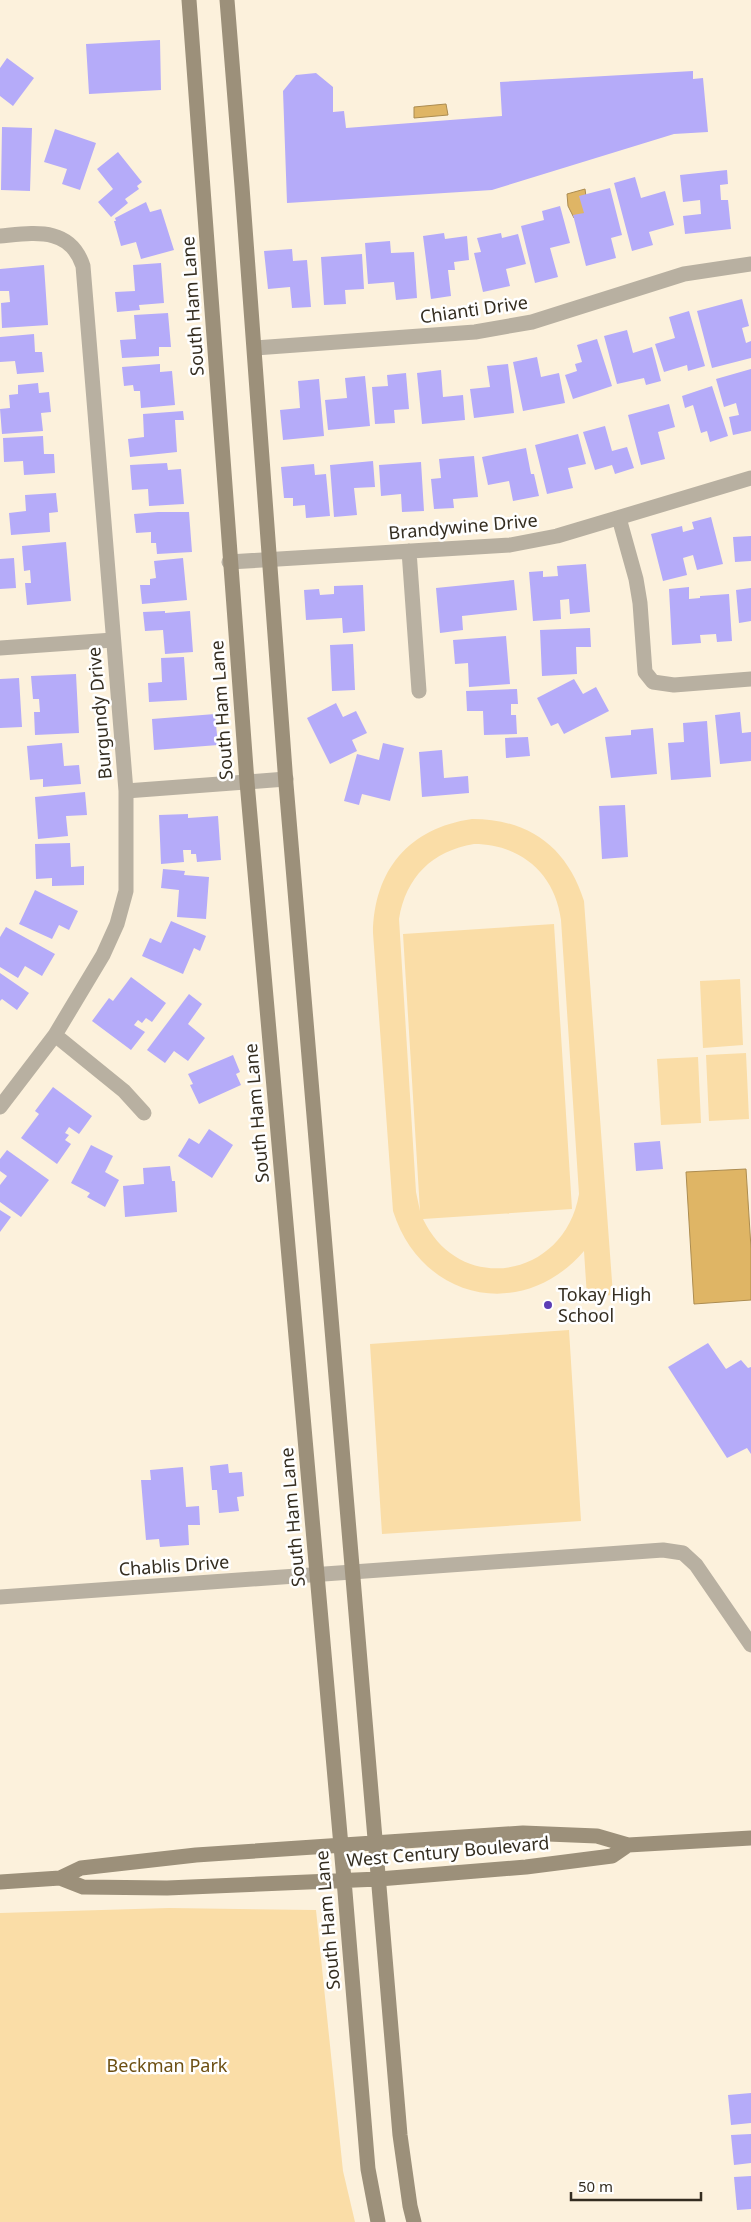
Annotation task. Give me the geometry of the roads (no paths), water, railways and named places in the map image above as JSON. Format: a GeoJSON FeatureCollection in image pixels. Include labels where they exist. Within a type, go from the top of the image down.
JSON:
{"type":"FeatureCollection","features":[{"type":"Feature","properties":{"kind":"main road","name":"South Ham Lane"},"geometry":{"type":"LineString","coordinates":[[189,0],[247,782],[368,2169],[378,2222]]}},
{"type":"Feature","properties":{"kind":"main road"},"geometry":{"type":"LineString","coordinates":[[227,0],[255,348],[286,779],[351,1573],[400,2135],[414,2222]]}},
{"type":"Feature","properties":{"kind":"main road","name":"West Century Boulevard"},"geometry":{"type":"LineString","coordinates":[[0,1882],[60,1878],[81,1868],[196,1855],[523,1833],[597,1836],[628,1845],[751,1838]]}},
{"type":"Feature","properties":{"kind":"main road","name":"West Century Boulevard"},"geometry":{"type":"LineString","coordinates":[[60,1878],[83,1888],[167,1888],[379,1879],[526,1867],[612,1856],[628,1845]]}},
{"type":"Feature","properties":{"kind":"street","name":"Burgundy Drive"},"geometry":{"type":"LineString","coordinates":[[0,236],[37,233],[48,234],[65,240],[79,253],[83,266],[126,790],[126,892],[117,924],[103,955],[55,1035],[0,1107]]}},
{"type":"Feature","properties":{"kind":"street","name":"Chianti Drive"},"geometry":{"type":"LineString","coordinates":[[255,348],[475,332],[532,322],[684,274],[751,264]]}},
{"type":"Feature","properties":{"kind":"street","name":"Brandywine Drive"},"geometry":{"type":"LineString","coordinates":[[230,562],[510,545],[557,536],[751,478]]}},
{"type":"Feature","properties":{"kind":"street"},"geometry":{"type":"LineString","coordinates":[[619,518],[636,578],[640,603],[645,672],[653,682],[674,685],[751,679]]}},
{"type":"Feature","properties":{"kind":"street"},"geometry":{"type":"LineString","coordinates":[[409,552],[419,691]]}},
{"type":"Feature","properties":{"kind":"street"},"geometry":{"type":"LineString","coordinates":[[0,648],[113,640]]}},
{"type":"Feature","properties":{"kind":"street"},"geometry":{"type":"LineString","coordinates":[[126,790],[286,779]]}},
{"type":"Feature","properties":{"kind":"street"},"geometry":{"type":"LineString","coordinates":[[55,1035],[124,1090],[144,1113]]}},
{"type":"Feature","properties":{"kind":"street"},"geometry":{"type":"LineString","coordinates":[[351,1573],[663,1550],[683,1553],[696,1565],[751,1644]]}},
{"type":"Feature","properties":{"kind":"street","name":"Chablis Drive"},"geometry":{"type":"LineString","coordinates":[[0,1597],[351,1573]]}},
{"type":"Feature","properties":{"kind":"place","name":"Tokay High School"},"geometry":{"type":"Point","coordinates":[548,1305]}},
{"type":"Feature","properties":{"kind":"park label","name":"Beckman Park"},"geometry":{"type":"Point","coordinates":[167,2066]}}]}
